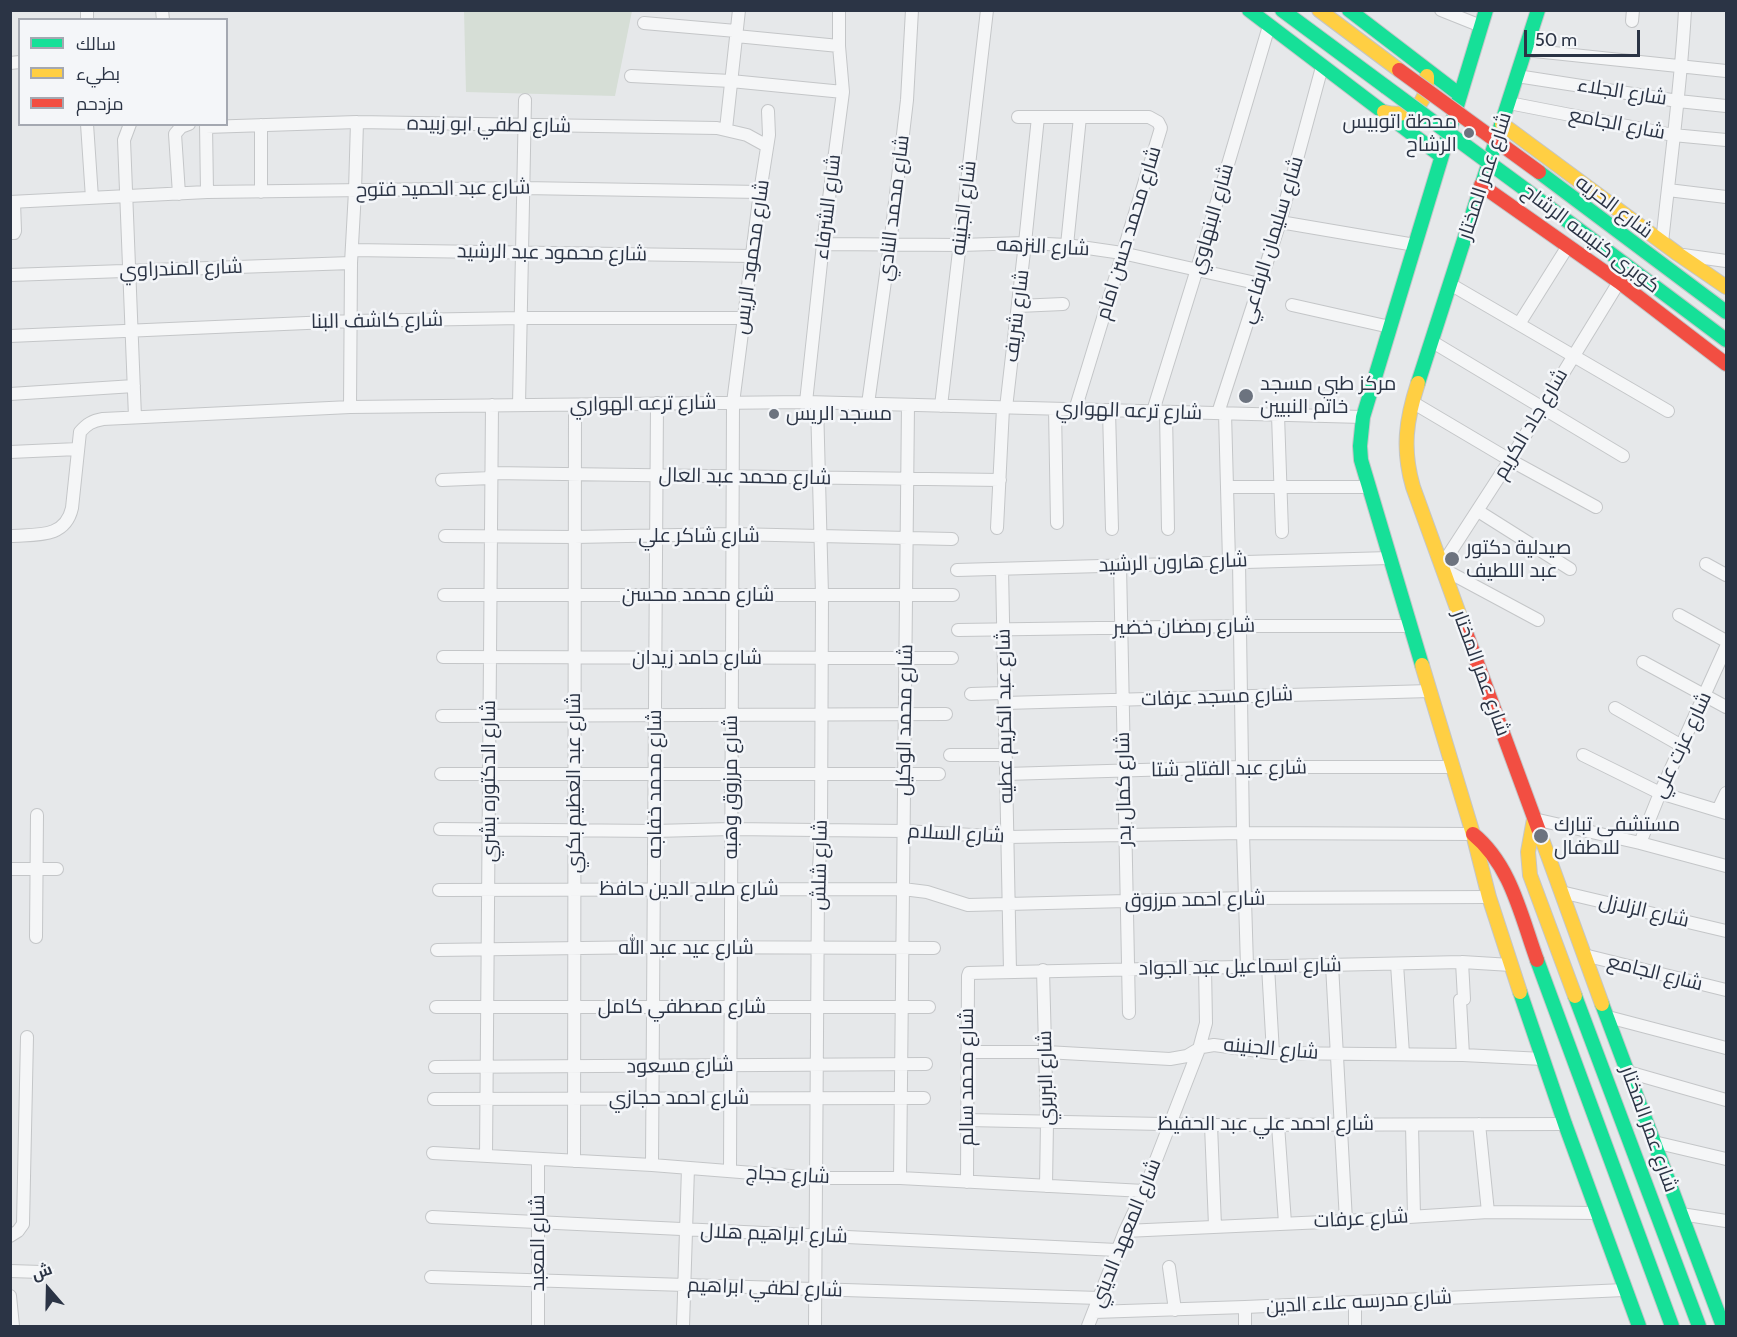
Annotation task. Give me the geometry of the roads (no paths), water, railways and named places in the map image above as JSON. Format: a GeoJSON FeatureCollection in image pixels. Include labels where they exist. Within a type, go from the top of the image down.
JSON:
{"type":"FeatureCollection","features":[{"type":"Feature","properties":{"kind":"main road"},"geometry":{"type":"LineString","coordinates":[[1249,10],[1442,156]]}},
{"type":"Feature","properties":{"kind":"main road","name":"كوبرى كنيسه الرشاح"},"geometry":{"type":"LineString","coordinates":[[1282,10],[1726,340]]}},
{"type":"Feature","properties":{"kind":"main road","name":"كوبرى كنيسه الرشاح"},"geometry":{"type":"LineString","coordinates":[[1319,10],[1726,312]]}},
{"type":"Feature","properties":{"kind":"main road"},"geometry":{"type":"LineString","coordinates":[[1349,10],[1460,95]]}},
{"type":"Feature","properties":{"kind":"main road"},"geometry":{"type":"LineString","coordinates":[[1486,10],[1363,417],[1361,460],[1473,834],[1489,897],[1565,1124],[1639,1326]]}},
{"type":"Feature","properties":{"kind":"main road","name":"شارع عمر المختار"},"geometry":{"type":"LineString","coordinates":[[1538,10],[1412,402],[1405,438],[1408,471],[1584,955],[1723,1326]]}},
{"type":"Feature","properties":{"kind":"main road"},"geometry":{"type":"LineString","coordinates":[[1380,110],[1387,114],[1403,114],[1417,108],[1426,94],[1427,79],[1421,64]]}},
{"type":"Feature","properties":{"kind":"main road","name":"شارع الحريه"},"geometry":{"type":"LineString","coordinates":[[1502,124],[1662,243],[1726,287]]}},
{"type":"Feature","properties":{"kind":"main road"},"geometry":{"type":"LineString","coordinates":[[1506,202],[1501,197],[1496,184],[1496,170],[1499,163],[1509,151],[1524,146],[1532,147]]}},
{"type":"Feature","properties":{"kind":"main road"},"geometry":{"type":"LineString","coordinates":[[1481,184],[1619,282],[1726,364]]}},
{"type":"Feature","properties":{"kind":"main road"},"geometry":{"type":"LineString","coordinates":[[1534,819],[1527,842],[1528,867],[1533,885],[1699,1326]]}},
{"type":"Feature","properties":{"kind":"main road"},"geometry":{"type":"LineString","coordinates":[[1473,834],[1497,857],[1504,872],[1672,1326]]}},
{"type":"Feature","properties":{"kind":"street"},"geometry":{"type":"LineString","coordinates":[[726,129],[739,10]]}},
{"type":"Feature","properties":{"kind":"street","name":"شارع الشرفاء"},"geometry":{"type":"LineString","coordinates":[[811,403],[823,244],[843,92],[839,10]]}},
{"type":"Feature","properties":{"kind":"street","name":"شارع محمد النادي"},"geometry":{"type":"LineString","coordinates":[[868,404],[907,100],[912,10]]}},
{"type":"Feature","properties":{"kind":"street","name":"شارع الجنينه"},"geometry":{"type":"LineString","coordinates":[[941,406],[987,10]]}},
{"type":"Feature","properties":{"kind":"street"},"geometry":{"type":"LineString","coordinates":[[1441,10],[1481,26]]}},
{"type":"Feature","properties":{"kind":"street"},"geometry":{"type":"LineString","coordinates":[[1662,243],[1673,135],[1683,66],[1685,10]]}},
{"type":"Feature","properties":{"kind":"street"},"geometry":{"type":"LineString","coordinates":[[644,22],[839,46]]}},
{"type":"Feature","properties":{"kind":"street","name":"شارع البنهاوي"},"geometry":{"type":"LineString","coordinates":[[1153,411],[1269,26]]}},
{"type":"Feature","properties":{"kind":"street"},"geometry":{"type":"LineString","coordinates":[[1525,50],[1726,71]]}},
{"type":"Feature","properties":{"kind":"street","name":"شارع سليمان الرفاعي"},"geometry":{"type":"LineString","coordinates":[[1247,966],[1240,626],[1222,413],[1280,222],[1322,67]]}},
{"type":"Feature","properties":{"kind":"street"},"geometry":{"type":"LineString","coordinates":[[631,76],[731,81],[843,92]]}},
{"type":"Feature","properties":{"kind":"street","name":"شارع الجلاء"},"geometry":{"type":"LineString","coordinates":[[1517,76],[1678,101],[1726,106]]}},
{"type":"Feature","properties":{"kind":"street"},"geometry":{"type":"LineString","coordinates":[[519,405],[525,100]]}},
{"type":"Feature","properties":{"kind":"street","name":"شارع الجامع"},"geometry":{"type":"LineString","coordinates":[[1509,104],[1673,135],[1726,140]]}},
{"type":"Feature","properties":{"kind":"street","name":"شارع محمود الريس"},"geometry":{"type":"LineString","coordinates":[[733,403],[770,123],[768,111]]}},
{"type":"Feature","properties":{"kind":"street","name":"شارع محمد حسن امام"},"geometry":{"type":"LineString","coordinates":[[1018,117],[1149,117],[1156,120],[1161,128],[1075,410]]}},
{"type":"Feature","properties":{"kind":"street","name":"شارع شريف"},"geometry":{"type":"LineString","coordinates":[[998,528],[1004,408],[1018,306],[1038,117]]}},
{"type":"Feature","properties":{"kind":"street"},"geometry":{"type":"LineString","coordinates":[[1067,245],[1080,117]]}},
{"type":"Feature","properties":{"kind":"street"},"geometry":{"type":"LineString","coordinates":[[350,407],[351,263],[356,191],[357,122]]}},
{"type":"Feature","properties":{"kind":"street","name":"شارع لطفي ابو زبيده"},"geometry":{"type":"LineString","coordinates":[[228,126],[357,122],[726,129],[747,135],[767,146]]}},
{"type":"Feature","properties":{"kind":"street"},"geometry":{"type":"LineString","coordinates":[[261,125],[261,192]]}},
{"type":"Feature","properties":{"kind":"street"},"geometry":{"type":"LineString","coordinates":[[87,126],[92,198]]}},
{"type":"Feature","properties":{"kind":"street"},"geometry":{"type":"LineString","coordinates":[[129,126],[124,140],[135,417]]}},
{"type":"Feature","properties":{"kind":"street"},"geometry":{"type":"LineString","coordinates":[[179,194],[175,134],[184,126]]}},
{"type":"Feature","properties":{"kind":"street"},"geometry":{"type":"LineString","coordinates":[[206,126],[207,192]]}},
{"type":"Feature","properties":{"kind":"street","name":"شارع عبد الحميد فتوح"},"geometry":{"type":"LineString","coordinates":[[12,202],[207,192],[523,188],[760,192]]}},
{"type":"Feature","properties":{"kind":"street"},"geometry":{"type":"LineString","coordinates":[[1668,190],[1726,196]]}},
{"type":"Feature","properties":{"kind":"street"},"geometry":{"type":"LineString","coordinates":[[10,233],[15,231],[12,202]]}},
{"type":"Feature","properties":{"kind":"street"},"geometry":{"type":"LineString","coordinates":[[1280,222],[1415,245]]}},
{"type":"Feature","properties":{"kind":"street","name":"شارع النزهه"},"geometry":{"type":"LineString","coordinates":[[823,244],[1025,243],[1067,245],[1122,253],[1260,284]]}},
{"type":"Feature","properties":{"kind":"street"},"geometry":{"type":"LineString","coordinates":[[1519,324],[1568,246]]}},
{"type":"Feature","properties":{"kind":"street","name":"شارع محمود عبد الرشيد"},"geometry":{"type":"LineString","coordinates":[[352,250],[752,256]]}},
{"type":"Feature","properties":{"kind":"street"},"geometry":{"type":"LineString","coordinates":[[1678,254],[1726,261]]}},
{"type":"Feature","properties":{"kind":"street","name":"شارع المندراوي"},"geometry":{"type":"LineString","coordinates":[[10,275],[351,263]]}},
{"type":"Feature","properties":{"kind":"street","name":"شارع جاد الكريم"},"geometry":{"type":"LineString","coordinates":[[1442,567],[1619,282]]}},
{"type":"Feature","properties":{"kind":"street"},"geometry":{"type":"LineString","coordinates":[[1450,284],[1668,411]]}},
{"type":"Feature","properties":{"kind":"street"},"geometry":{"type":"LineString","coordinates":[[1018,306],[1063,304]]}},
{"type":"Feature","properties":{"kind":"street"},"geometry":{"type":"LineString","coordinates":[[1292,305],[1390,327]]}},
{"type":"Feature","properties":{"kind":"street","name":"شارع كاشف البنا"},"geometry":{"type":"LineString","coordinates":[[10,336],[352,321],[744,318]]}},
{"type":"Feature","properties":{"kind":"street"},"geometry":{"type":"LineString","coordinates":[[1431,341],[1623,456]]}},
{"type":"Feature","properties":{"kind":"street"},"geometry":{"type":"LineString","coordinates":[[10,394],[134,386]]}},
{"type":"Feature","properties":{"kind":"street"},"geometry":{"type":"LineString","coordinates":[[1412,402],[1510,460],[1596,507]]}},
{"type":"Feature","properties":{"kind":"street","name":"شارع ترعه الهواري"},"geometry":{"type":"LineString","coordinates":[[10,536],[51,533],[59,530],[65,524],[72,508],[80,432],[94,420],[103,419],[350,407],[657,403],[868,404],[1363,417]]}},
{"type":"Feature","properties":{"kind":"street","name":"شارع محمد خفاجه"},"geometry":{"type":"LineString","coordinates":[[652,1165],[657,403]]}},
{"type":"Feature","properties":{"kind":"street","name":"شارع مرزوق وهبه"},"geometry":{"type":"LineString","coordinates":[[730,1171],[733,403]]}},
{"type":"Feature","properties":{"kind":"street","name":"شارع شلش"},"geometry":{"type":"LineString","coordinates":[[811,403],[819,478],[822,595],[815,1326]]}},
{"type":"Feature","properties":{"kind":"street","name":"شارع الدكتوره بشري"},"geometry":{"type":"LineString","coordinates":[[486,1156],[492,405]]}},
{"type":"Feature","properties":{"kind":"street","name":"شارع عبد العظيم بكري"},"geometry":{"type":"LineString","coordinates":[[574,405],[574,1161]]}},
{"type":"Feature","properties":{"kind":"street","name":"شارع محمد الوكيل"},"geometry":{"type":"LineString","coordinates":[[900,1178],[908,405]]}},
{"type":"Feature","properties":{"kind":"street"},"geometry":{"type":"LineString","coordinates":[[1055,409],[1056,523]]}},
{"type":"Feature","properties":{"kind":"street"},"geometry":{"type":"LineString","coordinates":[[1109,410],[1112,529]]}},
{"type":"Feature","properties":{"kind":"street"},"geometry":{"type":"LineString","coordinates":[[1166,412],[1168,529]]}},
{"type":"Feature","properties":{"kind":"street"},"geometry":{"type":"LineString","coordinates":[[1278,415],[1282,532]]}},
{"type":"Feature","properties":{"kind":"street"},"geometry":{"type":"LineString","coordinates":[[10,452],[78,449]]}},
{"type":"Feature","properties":{"kind":"street","name":"شارع محمد عبد العال"},"geometry":{"type":"LineString","coordinates":[[442,480],[491,475],[574,474],[999,480]]}},
{"type":"Feature","properties":{"kind":"street"},"geometry":{"type":"LineString","coordinates":[[1227,487],[1368,487]]}},
{"type":"Feature","properties":{"kind":"street"},"geometry":{"type":"LineString","coordinates":[[1478,511],[1570,569]]}},
{"type":"Feature","properties":{"kind":"street","name":"شارع شاكر علي"},"geometry":{"type":"LineString","coordinates":[[446,536],[574,537],[732,534],[952,539]]}},
{"type":"Feature","properties":{"kind":"street","name":"شارع هارون الرشيد"},"geometry":{"type":"LineString","coordinates":[[957,570],[1390,558]]}},
{"type":"Feature","properties":{"kind":"street"},"geometry":{"type":"LineString","coordinates":[[1706,564],[1726,575]]}},
{"type":"Feature","properties":{"kind":"street","name":"شارع كمال بدر"},"geometry":{"type":"LineString","coordinates":[[1120,565],[1129,1013]]}},
{"type":"Feature","properties":{"kind":"street"},"geometry":{"type":"LineString","coordinates":[[1442,567],[1538,620]]}},
{"type":"Feature","properties":{"kind":"street","name":"شارع عبد الكريم عطيه"},"geometry":{"type":"LineString","coordinates":[[1002,569],[1010,971]]}},
{"type":"Feature","properties":{"kind":"street","name":"شارع محمد محسن"},"geometry":{"type":"LineString","coordinates":[[444,595],[952,595]]}},
{"type":"Feature","properties":{"kind":"street"},"geometry":{"type":"LineString","coordinates":[[1679,615],[1726,641]]}},
{"type":"Feature","properties":{"kind":"street","name":"شارع رمضان خضير"},"geometry":{"type":"LineString","coordinates":[[958,630],[1411,626]]}},
{"type":"Feature","properties":{"kind":"street","name":"شارع عزت علي"},"geometry":{"type":"LineString","coordinates":[[1640,843],[1726,647]]}},
{"type":"Feature","properties":{"kind":"street","name":"شارع حامد زيدان"},"geometry":{"type":"LineString","coordinates":[[443,657],[952,658]]}},
{"type":"Feature","properties":{"kind":"street"},"geometry":{"type":"LineString","coordinates":[[1642,662],[1726,707]]}},
{"type":"Feature","properties":{"kind":"street","name":"شارع مسجد عرفات"},"geometry":{"type":"LineString","coordinates":[[971,694],[1004,698],[1122,700],[1430,692]]}},
{"type":"Feature","properties":{"kind":"street"},"geometry":{"type":"LineString","coordinates":[[1615,708],[1682,746]]}},
{"type":"Feature","properties":{"kind":"street"},"geometry":{"type":"LineString","coordinates":[[442,716],[946,714]]}},
{"type":"Feature","properties":{"kind":"street"},"geometry":{"type":"LineString","coordinates":[[950,754],[1005,755]]}},
{"type":"Feature","properties":{"kind":"street"},"geometry":{"type":"LineString","coordinates":[[1583,755],[1660,793],[1722,811],[1726,793]]}},
{"type":"Feature","properties":{"kind":"street","name":"شارع عبد الفتاح شتا"},"geometry":{"type":"LineString","coordinates":[[1006,774],[1242,767],[1453,767]]}},
{"type":"Feature","properties":{"kind":"street"},"geometry":{"type":"LineString","coordinates":[[441,774],[939,774]]}},
{"type":"Feature","properties":{"kind":"street"},"geometry":{"type":"LineString","coordinates":[[36,937],[37,815]]}},
{"type":"Feature","properties":{"kind":"street"},"geometry":{"type":"LineString","coordinates":[[1534,819],[1640,843],[1726,866]]}},
{"type":"Feature","properties":{"kind":"street","name":"شارع السلام"},"geometry":{"type":"LineString","coordinates":[[440,829],[904,831],[1007,837],[1243,833],[1473,834]]}},
{"type":"Feature","properties":{"kind":"street"},"geometry":{"type":"LineString","coordinates":[[10,869],[57,869]]}},
{"type":"Feature","properties":{"kind":"street","name":"شارع صلاح الدين حافظ"},"geometry":{"type":"LineString","coordinates":[[439,890],[903,889]]}},
{"type":"Feature","properties":{"kind":"street","name":"شارع احمد مرزوق"},"geometry":{"type":"LineString","coordinates":[[903,889],[927,892],[968,905],[1245,898],[1489,897]]}},
{"type":"Feature","properties":{"kind":"street","name":"شارع الزلازل"},"geometry":{"type":"LineString","coordinates":[[1561,892],[1726,931]]}},
{"type":"Feature","properties":{"kind":"street","name":"شارع عيد عبد الله"},"geometry":{"type":"LineString","coordinates":[[437,950],[654,947],[934,948]]}},
{"type":"Feature","properties":{"kind":"street","name":"شارع الجامع"},"geometry":{"type":"LineString","coordinates":[[1584,955],[1726,990]]}},
{"type":"Feature","properties":{"kind":"street"},"geometry":{"type":"LineString","coordinates":[[1462,962],[1464,999],[1460,1000],[1463,1054]]}},
{"type":"Feature","properties":{"kind":"street","name":"شارع اسماعيل عبد الجواد"},"geometry":{"type":"LineString","coordinates":[[969,973],[1462,962],[1511,965]]}},
{"type":"Feature","properties":{"kind":"street"},"geometry":{"type":"LineString","coordinates":[[1397,964],[1403,1054]]}},
{"type":"Feature","properties":{"kind":"street"},"geometry":{"type":"LineString","coordinates":[[1332,965],[1346,1221]]}},
{"type":"Feature","properties":{"kind":"street"},"geometry":{"type":"LineString","coordinates":[[1268,966],[1273,1053]]}},
{"type":"Feature","properties":{"kind":"street","name":"شارع المعهد الديني"},"geometry":{"type":"LineString","coordinates":[[1088,1326],[1117,1250],[1171,1124],[1199,1049],[1206,1023],[1205,967]]}},
{"type":"Feature","properties":{"kind":"street","name":"شارع البربري"},"geometry":{"type":"LineString","coordinates":[[1043,970],[1047,1122],[1046,1186]]}},
{"type":"Feature","properties":{"kind":"street","name":"شارع محمد سالم"},"geometry":{"type":"LineString","coordinates":[[967,1182],[969,973]]}},
{"type":"Feature","properties":{"kind":"street","name":"شارع مصطفي كامل"},"geometry":{"type":"LineString","coordinates":[[436,1007],[929,1007]]}},
{"type":"Feature","properties":{"kind":"street"},"geometry":{"type":"LineString","coordinates":[[1608,1017],[1726,1048]]}},
{"type":"Feature","properties":{"kind":"street"},"geometry":{"type":"LineString","coordinates":[[10,1236],[23,1224],[27,1037]]}},
{"type":"Feature","properties":{"kind":"street","name":"شارع الجنينه"},"geometry":{"type":"LineString","coordinates":[[967,1052],[1046,1052],[1170,1059],[1187,1056],[1208,1045],[1214,1045],[1273,1053],[1463,1054],[1543,1059]]}},
{"type":"Feature","properties":{"kind":"street","name":"شارع مسعود"},"geometry":{"type":"LineString","coordinates":[[435,1067],[926,1064]]}},
{"type":"Feature","properties":{"kind":"street"},"geometry":{"type":"LineString","coordinates":[[1628,1072],[1726,1100]]}},
{"type":"Feature","properties":{"kind":"street","name":"شارع احمد حجازي"},"geometry":{"type":"LineString","coordinates":[[434,1099],[924,1098]]}},
{"type":"Feature","properties":{"kind":"street","name":"شارع احمد علي عبد الحفيظ"},"geometry":{"type":"LineString","coordinates":[[967,1120],[1211,1125],[1565,1124]]}},
{"type":"Feature","properties":{"kind":"street"},"geometry":{"type":"LineString","coordinates":[[1479,1124],[1488,1212]]}},
{"type":"Feature","properties":{"kind":"street"},"geometry":{"type":"LineString","coordinates":[[1211,1125],[1215,1226]]}},
{"type":"Feature","properties":{"kind":"street"},"geometry":{"type":"LineString","coordinates":[[1278,1125],[1285,1223]]}},
{"type":"Feature","properties":{"kind":"street"},"geometry":{"type":"LineString","coordinates":[[1412,1125],[1414,1216]]}},
{"type":"Feature","properties":{"kind":"street"},"geometry":{"type":"LineString","coordinates":[[1654,1142],[1726,1159]]}},
{"type":"Feature","properties":{"kind":"street","name":"شارع حجاج"},"geometry":{"type":"LineString","coordinates":[[434,1153],[652,1165],[816,1178],[900,1178],[1144,1191]]}},
{"type":"Feature","properties":{"kind":"street","name":"شارع المعبد"},"geometry":{"type":"LineString","coordinates":[[538,1159],[538,1326]]}},
{"type":"Feature","properties":{"kind":"street"},"geometry":{"type":"LineString","coordinates":[[683,1326],[688,1168]]}},
{"type":"Feature","properties":{"kind":"street","name":"شارع عرفات"},"geometry":{"type":"LineString","coordinates":[[1125,1231],[1488,1212],[1597,1214]]}},
{"type":"Feature","properties":{"kind":"street"},"geometry":{"type":"LineString","coordinates":[[1681,1214],[1726,1221]]}},
{"type":"Feature","properties":{"kind":"street","name":"شارع ابراهيم هلال"},"geometry":{"type":"LineString","coordinates":[[432,1217],[1117,1250]]}},
{"type":"Feature","properties":{"kind":"street"},"geometry":{"type":"LineString","coordinates":[[1169,1267],[1175,1310]]}},
{"type":"Feature","properties":{"kind":"street"},"geometry":{"type":"LineString","coordinates":[[10,1271],[41,1272]]}},
{"type":"Feature","properties":{"kind":"street","name":"شارع لطفي ابراهيم"},"geometry":{"type":"LineString","coordinates":[[431,1277],[1099,1298]]}},
{"type":"Feature","properties":{"kind":"street","name":"شارع مدرسه علاء الدين"},"geometry":{"type":"LineString","coordinates":[[1094,1312],[1624,1290]]}},
{"type":"Feature","properties":{"kind":"street"},"geometry":{"type":"LineString","coordinates":[[10,1296],[13,1326]]}},
{"type":"Feature","properties":{"kind":"street"},"geometry":{"type":"LineString","coordinates":[[1354,1326],[1355,1302]]}},
{"type":"Feature","properties":{"kind":"street"},"geometry":{"type":"LineString","coordinates":[[1245,1307],[1245,1326]]}},
{"type":"Feature","properties":{"kind":"place","name":"محطة اتوبيس الرشاح"},"geometry":{"type":"Point","coordinates":[1469,133]}},
{"type":"Feature","properties":{"kind":"place","name":"مركز طبي مسجد خاتم النبيين"},"geometry":{"type":"Point","coordinates":[1246,396]}},
{"type":"Feature","properties":{"kind":"place","name":"مسجد الريس"},"geometry":{"type":"Point","coordinates":[774,414]}},
{"type":"Feature","properties":{"kind":"place","name":"صيدلية دكتور عبد اللطيف"},"geometry":{"type":"Point","coordinates":[1452,559]}},
{"type":"Feature","properties":{"kind":"place","name":"مستشفى تبارك للاطفال"},"geometry":{"type":"Point","coordinates":[1541,836]}}]}
